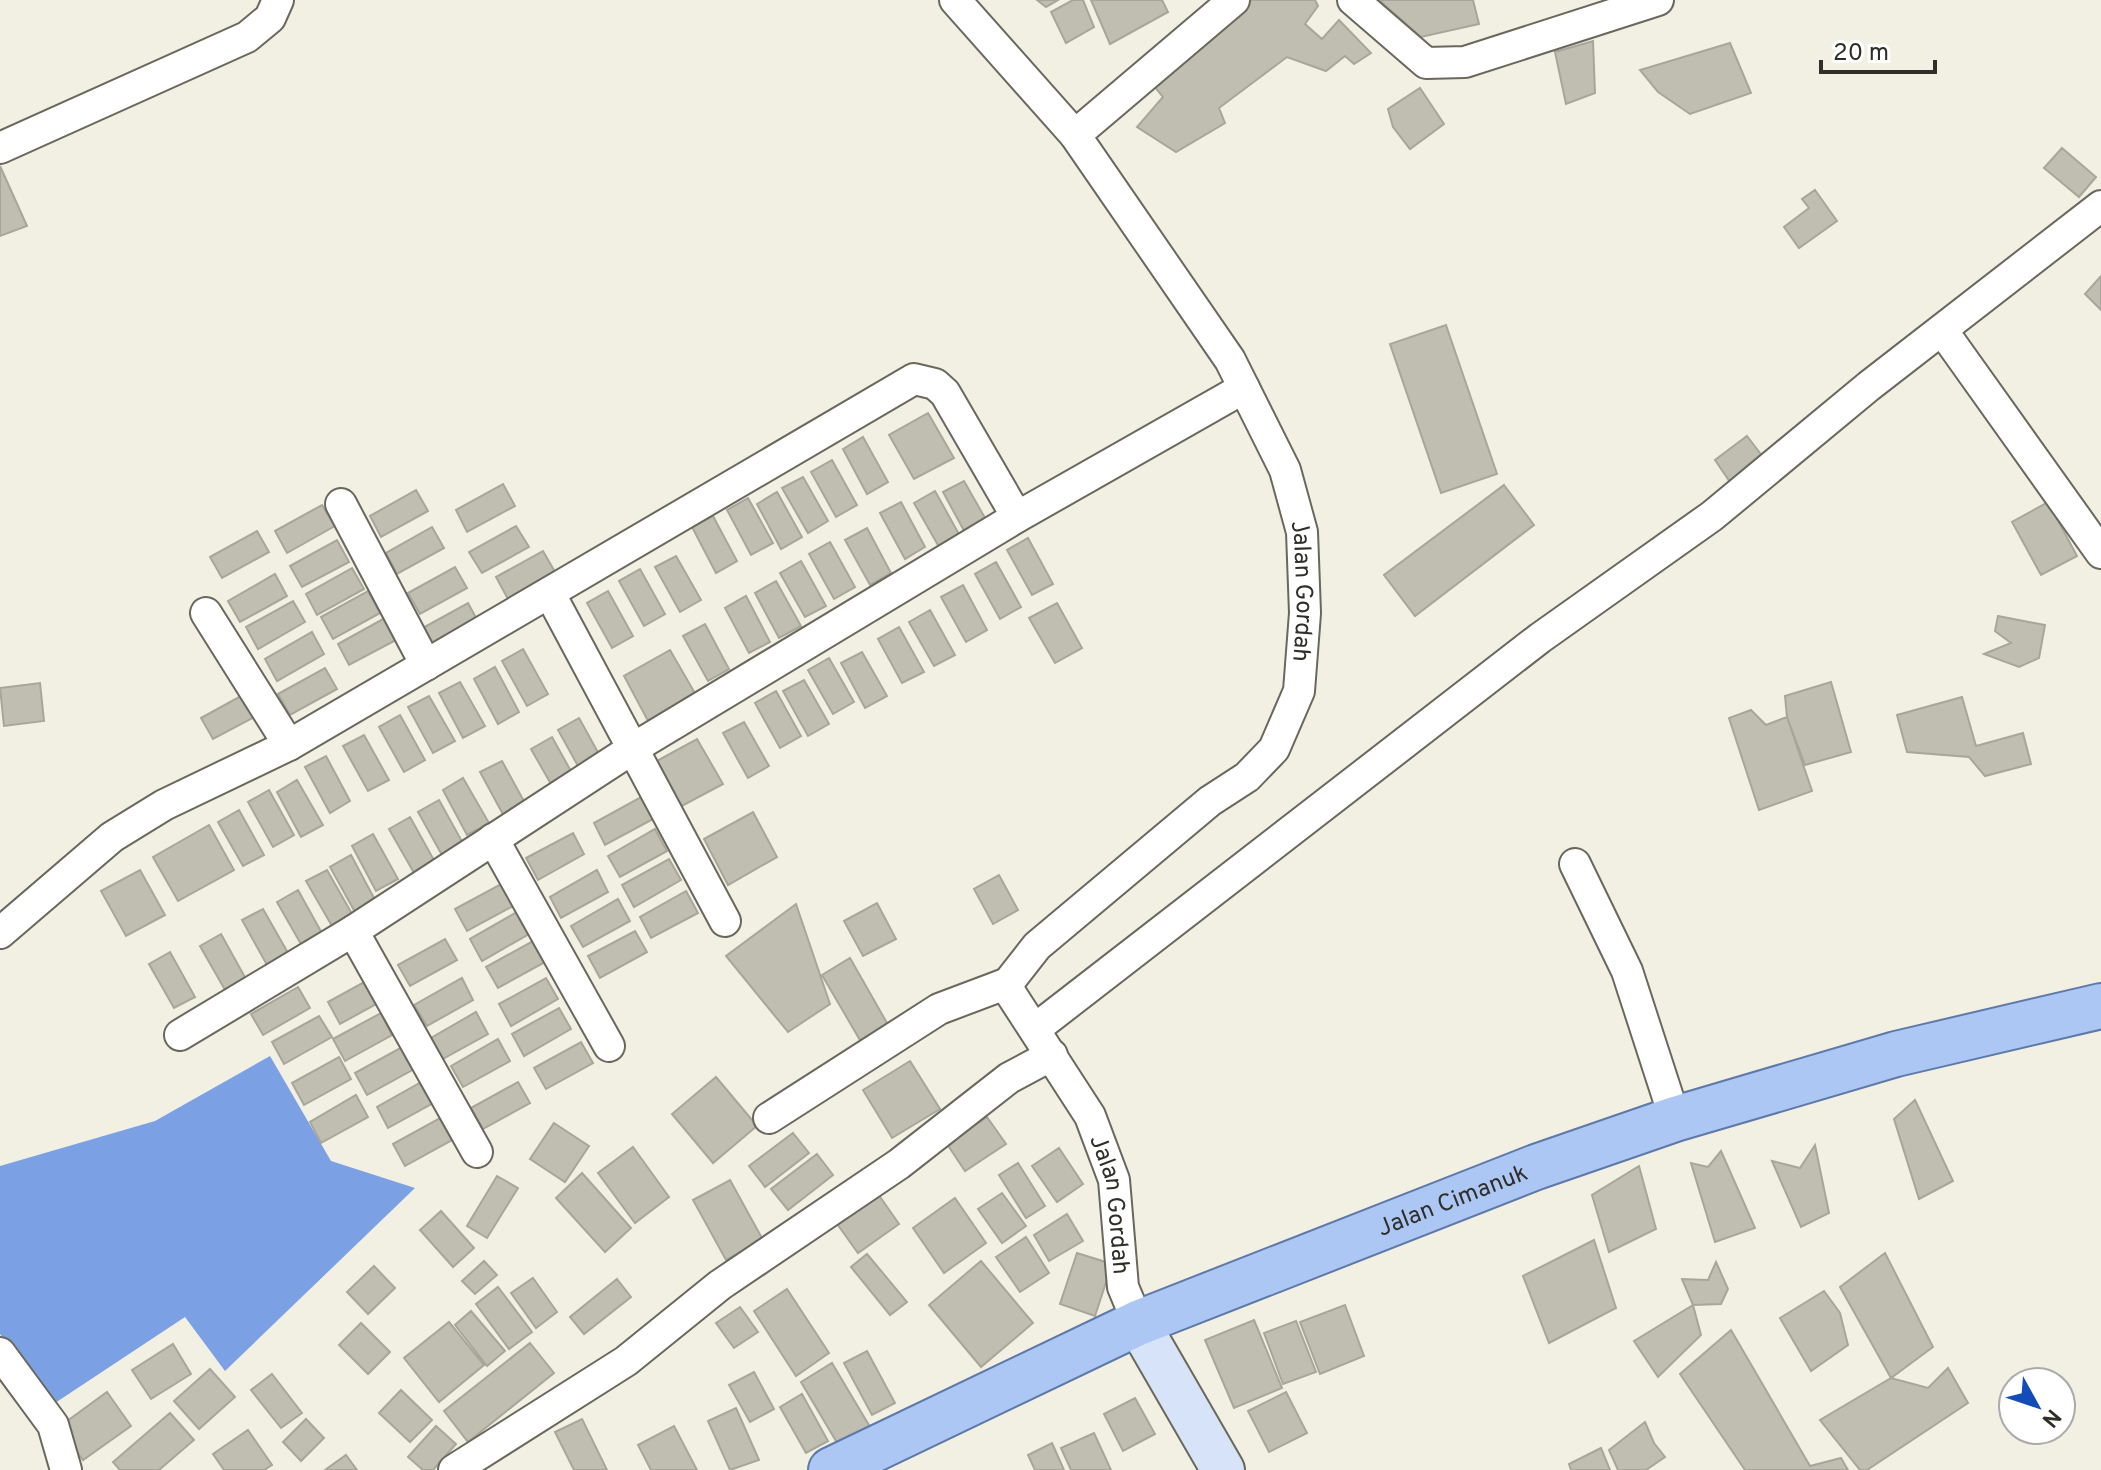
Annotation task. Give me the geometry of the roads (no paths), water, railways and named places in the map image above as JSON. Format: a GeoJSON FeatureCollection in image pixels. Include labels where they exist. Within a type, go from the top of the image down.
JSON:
{"type":"FeatureCollection","features":[{"type":"Feature","properties":{"kind":"main road","name":"Jalan Cimanuk"},"geometry":{"type":"LineString","coordinates":[[831,1470],[1138,1323],[1536,1167],[1675,1119],[1896,1054],[2101,1006]]}},
{"type":"Feature","properties":{"kind":"street"},"geometry":{"type":"LineString","coordinates":[[0,148],[247,37],[270,18],[278,0]]}},
{"type":"Feature","properties":{"kind":"street","name":"Jalan Gordah"},"geometry":{"type":"LineString","coordinates":[[955,0],[1075,135],[1230,360],[1285,470],[1302,532],[1305,613],[1299,691],[1274,749],[1247,777],[1210,801],[1037,946],[1008,983],[1011,994],[1090,1116],[1114,1180],[1119,1265],[1123,1287],[1138,1323]]}},
{"type":"Feature","properties":{"kind":"street"},"geometry":{"type":"LineString","coordinates":[[1075,135],[1234,0]]}},
{"type":"Feature","properties":{"kind":"street"},"geometry":{"type":"LineString","coordinates":[[1353,0],[1426,63],[1445,65],[1479,58],[1658,0]]}},
{"type":"Feature","properties":{"kind":"street"},"geometry":{"type":"LineString","coordinates":[[1035,1029],[1489,677],[1712,516],[2101,206]]}},
{"type":"Feature","properties":{"kind":"street"},"geometry":{"type":"LineString","coordinates":[[1942,330],[2101,553]]}},
{"type":"Feature","properties":{"kind":"street"},"geometry":{"type":"LineString","coordinates":[[0,933],[112,837],[164,805],[289,745],[914,379],[935,384],[945,393],[1017,517]]}},
{"type":"Feature","properties":{"kind":"street"},"geometry":{"type":"LineString","coordinates":[[180,1035],[353,931],[632,749],[1017,517],[1244,388]]}},
{"type":"Feature","properties":{"kind":"street"},"geometry":{"type":"LineString","coordinates":[[341,504],[426,665]]}},
{"type":"Feature","properties":{"kind":"street"},"geometry":{"type":"LineString","coordinates":[[550,594],[725,921]]}},
{"type":"Feature","properties":{"kind":"street"},"geometry":{"type":"LineString","coordinates":[[206,613],[289,745]]}},
{"type":"Feature","properties":{"kind":"street"},"geometry":{"type":"LineString","coordinates":[[493,839],[609,1046]]}},
{"type":"Feature","properties":{"kind":"street"},"geometry":{"type":"LineString","coordinates":[[1575,864],[1627,971],[1675,1119]]}},
{"type":"Feature","properties":{"kind":"street"},"geometry":{"type":"LineString","coordinates":[[353,931],[477,1152]]}},
{"type":"Feature","properties":{"kind":"street"},"geometry":{"type":"LineString","coordinates":[[769,1118],[939,1009],[1008,983]]}},
{"type":"Feature","properties":{"kind":"street"},"geometry":{"type":"LineString","coordinates":[[454,1470],[626,1361],[720,1285],[899,1164],[1009,1078],[1052,1055]]}},
{"type":"Feature","properties":{"kind":"street"},"geometry":{"type":"LineString","coordinates":[[1138,1323],[1223,1470]]}},
{"type":"Feature","properties":{"kind":"street"},"geometry":{"type":"LineString","coordinates":[[0,1353],[53,1425],[66,1470]]}},
{"type":"Feature","properties":{"kind":"water"},"geometry":{"type":"Polygon","coordinates":[[[270,1056],[331,1161],[415,1188],[225,1371],[185,1317],[52,1405],[0,1334],[0,1166],[155,1121],[270,1056]]]}}]}
